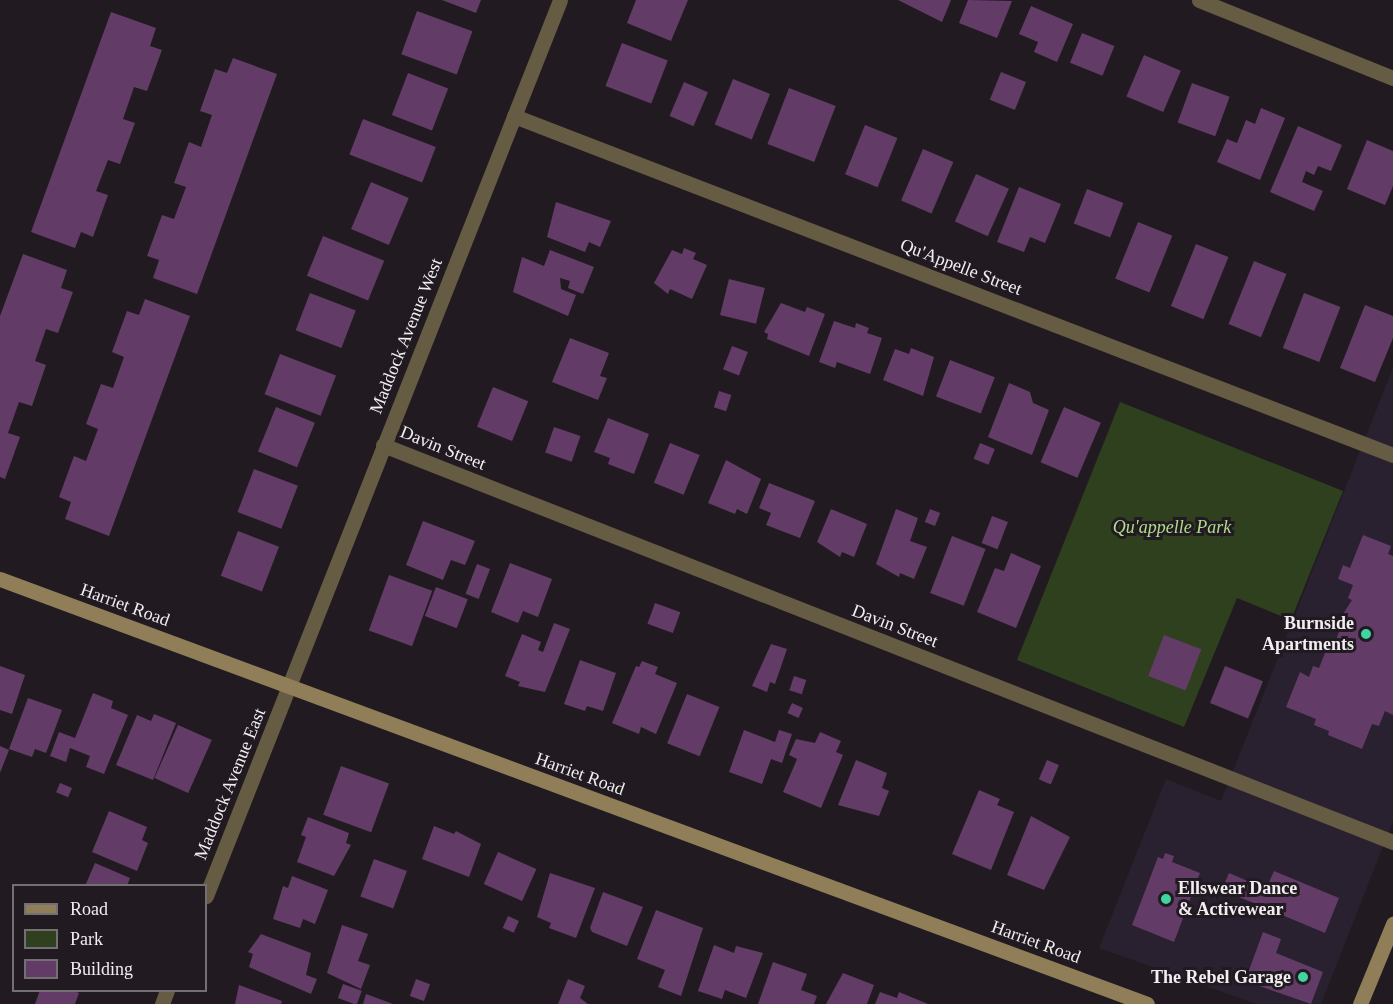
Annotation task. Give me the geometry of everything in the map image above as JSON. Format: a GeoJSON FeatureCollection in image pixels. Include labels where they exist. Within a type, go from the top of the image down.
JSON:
{"type":"FeatureCollection","features":[{"type":"Feature","properties":{"kind":"main road","name":"Harriet Road"},"geometry":{"type":"LineString","coordinates":[[0,579],[1147,1004]]}},
{"type":"Feature","properties":{"kind":"main road"},"geometry":{"type":"LineString","coordinates":[[1360,1004],[1393,924]]}},
{"type":"Feature","properties":{"kind":"street","name":"Maddock Avenue West"},"geometry":{"type":"LineString","coordinates":[[290,687],[383,445],[560,0]]}},
{"type":"Feature","properties":{"kind":"street"},"geometry":{"type":"LineString","coordinates":[[1199,0],[1393,78]]}},
{"type":"Feature","properties":{"kind":"street","name":"Qu'Appelle Street"},"geometry":{"type":"LineString","coordinates":[[514,116],[1393,455]]}},
{"type":"Feature","properties":{"kind":"street","name":"Davin Street"},"geometry":{"type":"LineString","coordinates":[[383,445],[1393,842]]}},
{"type":"Feature","properties":{"kind":"street","name":"Maddock Avenue East"},"geometry":{"type":"LineString","coordinates":[[207,894],[290,687]]}},
{"type":"Feature","properties":{"kind":"shaded area"},"geometry":{"type":"Polygon","coordinates":[[[1393,368],[1393,821],[1321,1004],[1256,1004],[1099,948],[1166,779],[1221,801],[1393,368]]]}},
{"type":"Feature","properties":{"kind":"green space","name":"Qu'appelle Park"},"geometry":{"type":"Polygon","coordinates":[[[1120,402],[1343,491],[1291,620],[1237,598],[1184,727],[1017,660],[1120,402]]]}},
{"type":"Feature","properties":{"kind":"building"},"geometry":{"type":"Polygon","coordinates":[[[442,0],[481,0],[476,13],[442,0]]]}},
{"type":"Feature","properties":{"kind":"building"},"geometry":{"type":"Polygon","coordinates":[[[636,0],[688,0],[671,41],[627,23],[636,0]]]}},
{"type":"Feature","properties":{"kind":"building"},"geometry":{"type":"Polygon","coordinates":[[[898,0],[951,0],[942,22],[898,0]]]}},
{"type":"Feature","properties":{"kind":"building"},"geometry":{"type":"Polygon","coordinates":[[[968,0],[1012,1],[997,38],[959,23],[968,0]]]}},
{"type":"Feature","properties":{"kind":"building"},"geometry":{"type":"Polygon","coordinates":[[[1031,6],[1073,24],[1057,62],[1034,52],[1038,42],[1019,34],[1031,6]]]}},
{"type":"Feature","properties":{"kind":"building"},"geometry":{"type":"Polygon","coordinates":[[[417,11],[472,31],[457,74],[401,54],[417,11]]]}},
{"type":"Feature","properties":{"kind":"building"},"geometry":{"type":"Polygon","coordinates":[[[111,12],[156,28],[150,46],[162,50],[147,91],[134,87],[123,119],[135,123],[120,164],[108,160],[96,191],[108,195],[93,237],[81,232],[75,248],[31,232],[111,12]]]}},
{"type":"Feature","properties":{"kind":"building"},"geometry":{"type":"Polygon","coordinates":[[[1082,33],[1114,46],[1102,76],[1070,63],[1082,33]]]}},
{"type":"Feature","properties":{"kind":"building"},"geometry":{"type":"Polygon","coordinates":[[[622,43],[668,61],[651,104],[606,86],[622,43]]]}},
{"type":"Feature","properties":{"kind":"building"},"geometry":{"type":"Polygon","coordinates":[[[1144,55],[1181,71],[1163,112],[1126,96],[1144,55]]]}},
{"type":"Feature","properties":{"kind":"building"},"geometry":{"type":"Polygon","coordinates":[[[233,58],[277,74],[197,294],[153,278],[159,260],[147,256],[162,215],[174,219],[186,187],[174,183],[189,142],[201,147],[212,115],[200,111],[215,69],[227,73],[233,58]]]}},
{"type":"Feature","properties":{"kind":"building"},"geometry":{"type":"Polygon","coordinates":[[[1001,72],[1026,82],[1015,110],[990,100],[1001,72]]]}},
{"type":"Feature","properties":{"kind":"building"},"geometry":{"type":"Polygon","coordinates":[[[408,73],[448,88],[432,130],[392,115],[408,73]]]}},
{"type":"Feature","properties":{"kind":"building"},"geometry":{"type":"Polygon","coordinates":[[[733,79],[770,94],[752,139],[715,124],[733,79]]]}},
{"type":"Feature","properties":{"kind":"building"},"geometry":{"type":"Polygon","coordinates":[[[684,82],[708,92],[693,126],[670,116],[684,82]]]}},
{"type":"Feature","properties":{"kind":"building"},"geometry":{"type":"Polygon","coordinates":[[[1192,83],[1230,97],[1215,136],[1178,122],[1192,83]]]}},
{"type":"Feature","properties":{"kind":"building"},"geometry":{"type":"Polygon","coordinates":[[[789,88],[836,106],[814,162],[767,144],[789,88]]]}},
{"type":"Feature","properties":{"kind":"building"},"geometry":{"type":"Polygon","coordinates":[[[1261,108],[1285,118],[1260,180],[1217,162],[1227,139],[1237,143],[1246,120],[1255,124],[1261,108]]]}},
{"type":"Feature","properties":{"kind":"building"},"geometry":{"type":"Polygon","coordinates":[[[363,119],[436,147],[422,182],[349,154],[363,119]]]}},
{"type":"Feature","properties":{"kind":"building"},"geometry":{"type":"Polygon","coordinates":[[[865,125],[897,138],[878,187],[845,174],[865,125]]]}},
{"type":"Feature","properties":{"kind":"building"},"geometry":{"type":"Polygon","coordinates":[[[1298,126],[1342,145],[1331,171],[1318,166],[1314,175],[1306,171],[1302,182],[1323,191],[1314,211],[1270,192],[1298,126]]]}},
{"type":"Feature","properties":{"kind":"building"},"geometry":{"type":"Polygon","coordinates":[[[1367,140],[1393,151],[1393,186],[1385,205],[1347,189],[1367,140]]]}},
{"type":"Feature","properties":{"kind":"building"},"geometry":{"type":"Polygon","coordinates":[[[923,149],[953,162],[931,213],[901,201],[923,149]]]}},
{"type":"Feature","properties":{"kind":"building"},"geometry":{"type":"Polygon","coordinates":[[[976,174],[1009,189],[988,236],[955,222],[976,174]]]}},
{"type":"Feature","properties":{"kind":"building"},"geometry":{"type":"Polygon","coordinates":[[[371,182],[409,198],[389,245],[351,229],[371,182]]]}},
{"type":"Feature","properties":{"kind":"building"},"geometry":{"type":"Polygon","coordinates":[[[1019,187],[1061,204],[1045,243],[1030,237],[1024,252],[997,242],[1019,187]]]}},
{"type":"Feature","properties":{"kind":"building"},"geometry":{"type":"Polygon","coordinates":[[[1087,189],[1123,203],[1110,238],[1074,224],[1087,189]]]}},
{"type":"Feature","properties":{"kind":"building"},"geometry":{"type":"Polygon","coordinates":[[[556,202],[611,221],[600,247],[589,242],[585,252],[547,237],[556,202]]]}},
{"type":"Feature","properties":{"kind":"building"},"geometry":{"type":"Polygon","coordinates":[[[1138,222],[1172,236],[1149,292],[1115,279],[1138,222]]]}},
{"type":"Feature","properties":{"kind":"building"},"geometry":{"type":"Polygon","coordinates":[[[323,236],[384,261],[368,301],[307,276],[323,236]]]}},
{"type":"Feature","properties":{"kind":"building"},"geometry":{"type":"Polygon","coordinates":[[[1196,244],[1228,257],[1203,319],[1171,306],[1196,244]]]}},
{"type":"Feature","properties":{"kind":"building"},"geometry":{"type":"Polygon","coordinates":[[[684,248],[696,253],[693,259],[707,265],[692,299],[670,289],[668,294],[654,283],[672,250],[682,254],[684,248]]]}},
{"type":"Feature","properties":{"kind":"building"},"geometry":{"type":"Polygon","coordinates":[[[550,250],[594,267],[583,294],[568,288],[570,281],[560,278],[561,289],[576,295],[568,316],[513,292],[522,257],[544,266],[550,250]]]}},
{"type":"Feature","properties":{"kind":"building"},"geometry":{"type":"Polygon","coordinates":[[[23,254],[67,270],[61,288],[73,292],[58,333],[46,329],[35,361],[46,365],[32,406],[19,402],[8,433],[20,437],[5,479],[0,477],[0,316],[23,254]]]}},
{"type":"Feature","properties":{"kind":"building"},"geometry":{"type":"Polygon","coordinates":[[[1254,261],[1286,274],[1261,337],[1229,324],[1254,261]]]}},
{"type":"Feature","properties":{"kind":"building"},"geometry":{"type":"Polygon","coordinates":[[[729,279],[765,288],[756,324],[720,315],[729,279]]]}},
{"type":"Feature","properties":{"kind":"building"},"geometry":{"type":"Polygon","coordinates":[[[310,293],[356,311],[341,348],[296,330],[310,293]]]}},
{"type":"Feature","properties":{"kind":"building"},"geometry":{"type":"Polygon","coordinates":[[[1304,293],[1340,307],[1319,362],[1283,348],[1304,293]]]}},
{"type":"Feature","properties":{"kind":"building"},"geometry":{"type":"Polygon","coordinates":[[[145,299],[190,316],[109,536],[65,519],[71,502],[59,497],[74,456],[86,461],[98,429],[86,424],[101,384],[113,388],[124,357],[112,352],[127,311],[139,315],[145,299]]]}},
{"type":"Feature","properties":{"kind":"building"},"geometry":{"type":"Polygon","coordinates":[[[781,303],[805,312],[807,307],[825,314],[809,356],[767,339],[768,334],[764,332],[781,303]]]}},
{"type":"Feature","properties":{"kind":"building"},"geometry":{"type":"Polygon","coordinates":[[[1365,305],[1393,316],[1393,338],[1375,382],[1340,368],[1365,305]]]}},
{"type":"Feature","properties":{"kind":"building"},"geometry":{"type":"Polygon","coordinates":[[[834,321],[855,328],[856,323],[869,328],[867,333],[882,338],[870,374],[837,362],[835,368],[819,362],[834,321]]]}},
{"type":"Feature","properties":{"kind":"building"},"geometry":{"type":"Polygon","coordinates":[[[570,338],[609,353],[600,376],[607,378],[598,400],[552,382],[570,338]]]}},
{"type":"Feature","properties":{"kind":"building"},"geometry":{"type":"Polygon","coordinates":[[[732,346],[748,352],[739,375],[723,369],[732,346]]]}},
{"type":"Feature","properties":{"kind":"building"},"geometry":{"type":"Polygon","coordinates":[[[911,348],[934,357],[923,396],[883,380],[895,349],[909,354],[911,348]]]}},
{"type":"Feature","properties":{"kind":"building"},"geometry":{"type":"Polygon","coordinates":[[[280,354],[336,376],[321,416],[265,394],[280,354]]]}},
{"type":"Feature","properties":{"kind":"building"},"geometry":{"type":"Polygon","coordinates":[[[950,360],[995,377],[981,414],[936,396],[950,360]]]}},
{"type":"Feature","properties":{"kind":"building"},"geometry":{"type":"Polygon","coordinates":[[[1009,383],[1030,392],[1033,403],[1049,410],[1032,455],[988,437],[1009,383]]]}},
{"type":"Feature","properties":{"kind":"building"},"geometry":{"type":"Polygon","coordinates":[[[493,387],[528,401],[512,441],[477,427],[493,387]]]}},
{"type":"Feature","properties":{"kind":"building"},"geometry":{"type":"Polygon","coordinates":[[[719,391],[731,395],[726,411],[714,407],[719,391]]]}},
{"type":"Feature","properties":{"kind":"building"},"geometry":{"type":"Polygon","coordinates":[[[276,407],[315,423],[297,467],[258,452],[276,407]]]}},
{"type":"Feature","properties":{"kind":"building"},"geometry":{"type":"Polygon","coordinates":[[[1064,407],[1101,423],[1077,478],[1041,462],[1064,407]]]}},
{"type":"Feature","properties":{"kind":"building"},"geometry":{"type":"Polygon","coordinates":[[[608,418],[649,434],[634,474],[608,464],[610,458],[594,452],[608,418]]]}},
{"type":"Feature","properties":{"kind":"building"},"geometry":{"type":"Polygon","coordinates":[[[554,427],[580,436],[572,462],[545,453],[554,427]]]}},
{"type":"Feature","properties":{"kind":"building"},"geometry":{"type":"Polygon","coordinates":[[[670,443],[700,455],[684,495],[654,483],[670,443]]]}},
{"type":"Feature","properties":{"kind":"building"},"geometry":{"type":"Polygon","coordinates":[[[980,443],[995,449],[988,465],[974,459],[980,443]]]}},
{"type":"Feature","properties":{"kind":"building"},"geometry":{"type":"Polygon","coordinates":[[[726,460],[761,479],[747,514],[737,509],[735,514],[708,503],[726,460]]]}},
{"type":"Feature","properties":{"kind":"building"},"geometry":{"type":"Polygon","coordinates":[[[254,469],[298,486],[281,529],[238,512],[254,469]]]}},
{"type":"Feature","properties":{"kind":"building"},"geometry":{"type":"Polygon","coordinates":[[[769,483],[815,501],[800,538],[766,525],[771,513],[759,508],[769,483]]]}},
{"type":"Feature","properties":{"kind":"building"},"geometry":{"type":"Polygon","coordinates":[[[831,509],[867,524],[854,557],[842,552],[840,557],[817,542],[831,509]]]}},
{"type":"Feature","properties":{"kind":"building"},"geometry":{"type":"Polygon","coordinates":[[[896,509],[918,518],[910,541],[927,547],[914,579],[900,573],[899,577],[876,564],[896,509]]]}},
{"type":"Feature","properties":{"kind":"building"},"geometry":{"type":"Polygon","coordinates":[[[930,509],[940,513],[935,526],[925,522],[930,509]]]}},
{"type":"Feature","properties":{"kind":"building"},"geometry":{"type":"Polygon","coordinates":[[[992,516],[1008,522],[997,549],[982,543],[992,516]]]}},
{"type":"Feature","properties":{"kind":"building"},"geometry":{"type":"Polygon","coordinates":[[[423,521],[475,541],[465,565],[451,560],[443,580],[406,565],[423,521]]]}},
{"type":"Feature","properties":{"kind":"building"},"geometry":{"type":"Polygon","coordinates":[[[238,531],[279,547],[262,592],[221,576],[238,531]]]}},
{"type":"Feature","properties":{"kind":"building","name":"Burnside Apartments"},"geometry":{"type":"Polygon","coordinates":[[[1363,535],[1391,546],[1388,554],[1393,556],[1393,715],[1385,711],[1379,726],[1372,724],[1362,749],[1328,735],[1329,731],[1314,725],[1316,719],[1286,707],[1300,672],[1309,677],[1313,666],[1319,668],[1329,643],[1334,645],[1342,624],[1338,622],[1352,600],[1348,598],[1353,585],[1338,579],[1343,565],[1350,568],[1363,535]]]}},
{"type":"Feature","properties":{"kind":"building"},"geometry":{"type":"Polygon","coordinates":[[[952,536],[986,549],[964,606],[930,593],[952,536]]]}},
{"type":"Feature","properties":{"kind":"building"},"geometry":{"type":"Polygon","coordinates":[[[1011,553],[1041,566],[1016,628],[977,612],[995,568],[1004,571],[1011,553]]]}},
{"type":"Feature","properties":{"kind":"building"},"geometry":{"type":"Polygon","coordinates":[[[510,563],[552,579],[538,617],[523,611],[518,623],[491,612],[510,563]]]}},
{"type":"Feature","properties":{"kind":"building"},"geometry":{"type":"Polygon","coordinates":[[[477,564],[490,569],[479,599],[466,594],[477,564]]]}},
{"type":"Feature","properties":{"kind":"building"},"geometry":{"type":"Polygon","coordinates":[[[389,575],[432,591],[412,646],[369,630],[389,575]]]}},
{"type":"Feature","properties":{"kind":"building"},"geometry":{"type":"Polygon","coordinates":[[[436,587],[468,599],[457,628],[425,616],[436,587]]]}},
{"type":"Feature","properties":{"kind":"building"},"geometry":{"type":"Polygon","coordinates":[[[655,603],[680,612],[673,633],[647,624],[655,603]]]}},
{"type":"Feature","properties":{"kind":"building"},"geometry":{"type":"Polygon","coordinates":[[[554,623],[570,629],[545,692],[518,686],[520,682],[505,676],[522,634],[541,642],[538,650],[543,652],[554,623]]]}},
{"type":"Feature","properties":{"kind":"building"},"geometry":{"type":"Polygon","coordinates":[[[1164,635],[1201,649],[1186,690],[1148,676],[1164,635]]]}},
{"type":"Feature","properties":{"kind":"building"},"geometry":{"type":"Polygon","coordinates":[[[771,644],[787,649],[775,684],[770,682],[767,692],[752,686],[771,644]]]}},
{"type":"Feature","properties":{"kind":"building"},"geometry":{"type":"Polygon","coordinates":[[[580,660],[616,673],[603,711],[587,706],[585,711],[564,704],[580,660]]]}},
{"type":"Feature","properties":{"kind":"building"},"geometry":{"type":"Polygon","coordinates":[[[642,661],[658,667],[655,674],[677,683],[656,734],[641,727],[639,734],[612,723],[636,666],[639,667],[642,661]]]}},
{"type":"Feature","properties":{"kind":"building"},"geometry":{"type":"Polygon","coordinates":[[[0,666],[25,675],[12,714],[0,710],[0,666]]]}},
{"type":"Feature","properties":{"kind":"building"},"geometry":{"type":"Polygon","coordinates":[[[1225,666],[1263,681],[1248,718],[1210,703],[1225,666]]]}},
{"type":"Feature","properties":{"kind":"building"},"geometry":{"type":"Polygon","coordinates":[[[794,676],[806,680],[802,694],[789,690],[794,676]]]}},
{"type":"Feature","properties":{"kind":"building"},"geometry":{"type":"Polygon","coordinates":[[[93,693],[113,701],[111,708],[128,715],[104,774],[86,767],[90,756],[70,748],[66,762],[50,756],[59,732],[75,738],[93,693]]]}},
{"type":"Feature","properties":{"kind":"building"},"geometry":{"type":"Polygon","coordinates":[[[687,694],[719,707],[700,756],[667,743],[687,694]]]}},
{"type":"Feature","properties":{"kind":"building"},"geometry":{"type":"Polygon","coordinates":[[[28,698],[62,710],[46,753],[35,749],[32,757],[9,749],[28,698]]]}},
{"type":"Feature","properties":{"kind":"building"},"geometry":{"type":"Polygon","coordinates":[[[792,703],[803,708],[798,718],[788,713],[792,703]]]}},
{"type":"Feature","properties":{"kind":"building"},"geometry":{"type":"Polygon","coordinates":[[[154,714],[176,723],[153,780],[116,765],[137,715],[151,721],[154,714]]]}},
{"type":"Feature","properties":{"kind":"building"},"geometry":{"type":"Polygon","coordinates":[[[178,725],[212,740],[188,793],[154,778],[178,725]]]}},
{"type":"Feature","properties":{"kind":"building"},"geometry":{"type":"Polygon","coordinates":[[[744,730],[775,742],[779,730],[792,734],[782,763],[771,759],[762,784],[729,772],[744,730]]]}},
{"type":"Feature","properties":{"kind":"building"},"geometry":{"type":"Polygon","coordinates":[[[820,732],[841,741],[836,752],[843,755],[821,808],[783,792],[797,759],[789,755],[796,739],[815,743],[820,732]]]}},
{"type":"Feature","properties":{"kind":"building"},"geometry":{"type":"Polygon","coordinates":[[[0,746],[9,750],[0,773],[0,746]]]}},
{"type":"Feature","properties":{"kind":"building"},"geometry":{"type":"Polygon","coordinates":[[[856,760],[887,773],[882,788],[889,791],[879,816],[838,805],[856,760]]]}},
{"type":"Feature","properties":{"kind":"building"},"geometry":{"type":"Polygon","coordinates":[[[1047,760],[1059,765],[1051,784],[1039,779],[1047,760]]]}},
{"type":"Feature","properties":{"kind":"building"},"geometry":{"type":"Polygon","coordinates":[[[341,766],[389,783],[371,832],[323,815],[341,766]]]}},
{"type":"Feature","properties":{"kind":"building"},"geometry":{"type":"Polygon","coordinates":[[[60,783],[72,788],[68,797],[56,792],[60,783]]]}},
{"type":"Feature","properties":{"kind":"building"},"geometry":{"type":"Polygon","coordinates":[[[979,790],[1000,799],[997,805],[1014,812],[991,870],[952,854],[979,790]]]}},
{"type":"Feature","properties":{"kind":"building"},"geometry":{"type":"Polygon","coordinates":[[[109,811],[147,827],[142,840],[148,843],[137,871],[92,852],[109,811]]]}},
{"type":"Feature","properties":{"kind":"building"},"geometry":{"type":"Polygon","coordinates":[[[1031,816],[1070,837],[1044,890],[1007,875],[1031,816]]]}},
{"type":"Feature","properties":{"kind":"building"},"geometry":{"type":"Polygon","coordinates":[[[308,817],[349,833],[346,843],[351,845],[334,876],[297,862],[306,837],[301,835],[308,817]]]}},
{"type":"Feature","properties":{"kind":"building"},"geometry":{"type":"Polygon","coordinates":[[[434,826],[454,834],[456,831],[481,844],[469,877],[422,859],[434,826]]]}},
{"type":"Feature","properties":{"kind":"building"},"geometry":{"type":"Polygon","coordinates":[[[498,852],[536,869],[522,901],[484,884],[498,852]]]}},
{"type":"Feature","properties":{"kind":"building","name":"Ellswear Dance & Activewear"},"geometry":{"type":"Polygon","coordinates":[[[1165,853],[1174,856],[1172,862],[1200,873],[1174,942],[1132,925],[1158,857],[1163,859],[1165,853]]]}},
{"type":"Feature","properties":{"kind":"building"},"geometry":{"type":"Polygon","coordinates":[[[374,859],[407,871],[393,909],[360,897],[374,859]]]}},
{"type":"Feature","properties":{"kind":"building"},"geometry":{"type":"Polygon","coordinates":[[[95,863],[130,878],[128,884],[86,884],[95,863]]]}},
{"type":"Feature","properties":{"kind":"building"},"geometry":{"type":"Polygon","coordinates":[[[1274,871],[1339,898],[1325,933],[1222,890],[1229,873],[1266,889],[1274,871]]]}},
{"type":"Feature","properties":{"kind":"building"},"geometry":{"type":"Polygon","coordinates":[[[550,873],[595,888],[576,938],[549,928],[551,923],[537,917],[550,873]]]}},
{"type":"Feature","properties":{"kind":"building"},"geometry":{"type":"Polygon","coordinates":[[[292,876],[328,890],[315,924],[303,919],[300,928],[273,919],[283,886],[288,888],[292,876]]]}},
{"type":"Feature","properties":{"kind":"building"},"geometry":{"type":"Polygon","coordinates":[[[603,892],[643,907],[627,946],[592,932],[590,928],[603,892]]]}},
{"type":"Feature","properties":{"kind":"building"},"geometry":{"type":"Polygon","coordinates":[[[656,910],[703,928],[681,996],[658,987],[665,970],[637,959],[656,910]]]}},
{"type":"Feature","properties":{"kind":"building"},"geometry":{"type":"Polygon","coordinates":[[[508,916],[519,921],[514,933],[503,928],[508,916]]]}},
{"type":"Feature","properties":{"kind":"building"},"geometry":{"type":"Polygon","coordinates":[[[342,925],[368,934],[358,961],[370,965],[361,989],[327,973],[342,925]]]}},
{"type":"Feature","properties":{"kind":"building"},"geometry":{"type":"Polygon","coordinates":[[[1263,932],[1281,939],[1276,953],[1323,972],[1311,1004],[1245,981],[1263,932]]]}},
{"type":"Feature","properties":{"kind":"building"},"geometry":{"type":"Polygon","coordinates":[[[261,934],[311,953],[306,975],[317,979],[311,994],[249,967],[253,954],[248,952],[261,934]]]}},
{"type":"Feature","properties":{"kind":"building"},"geometry":{"type":"Polygon","coordinates":[[[714,945],[734,953],[736,946],[763,953],[746,998],[725,990],[722,999],[698,991],[714,945]]]}},
{"type":"Feature","properties":{"kind":"building"},"geometry":{"type":"Polygon","coordinates":[[[773,962],[807,974],[801,990],[817,996],[814,1004],[758,1004],[773,962]]]}},
{"type":"Feature","properties":{"kind":"building"},"geometry":{"type":"Polygon","coordinates":[[[843,973],[874,985],[867,1004],[826,1004],[843,973]]]}},
{"type":"Feature","properties":{"kind":"building"},"geometry":{"type":"Polygon","coordinates":[[[416,979],[430,984],[424,1001],[410,996],[416,979]]]}},
{"type":"Feature","properties":{"kind":"building"},"geometry":{"type":"Polygon","coordinates":[[[568,979],[585,986],[580,998],[588,1004],[558,1004],[568,979]]]}},
{"type":"Feature","properties":{"kind":"building"},"geometry":{"type":"Polygon","coordinates":[[[343,984],[362,991],[357,1004],[338,998],[343,984]]]}},
{"type":"Feature","properties":{"kind":"building"},"geometry":{"type":"Polygon","coordinates":[[[239,985],[282,1001],[281,1004],[235,1004],[239,985]]]}},
{"type":"Feature","properties":{"kind":"building"},"geometry":{"type":"Polygon","coordinates":[[[39,992],[79,993],[75,1004],[35,1004],[39,992]]]}},
{"type":"Feature","properties":{"kind":"building"},"geometry":{"type":"Polygon","coordinates":[[[880,992],[897,998],[899,992],[928,1004],[875,1004],[880,992]]]}},
{"type":"Feature","properties":{"kind":"building"},"geometry":{"type":"Polygon","coordinates":[[[366,994],[393,1004],[363,1004],[366,994]]]}},
{"type":"Feature","properties":{"kind":"place","name":"Burnside Apartments"},"geometry":{"type":"Point","coordinates":[1366,634]}},
{"type":"Feature","properties":{"kind":"place","name":"Ellswear Dance & Activewear"},"geometry":{"type":"Point","coordinates":[1166,899]}},
{"type":"Feature","properties":{"kind":"place","name":"The Rebel Garage"},"geometry":{"type":"Point","coordinates":[1303,977]}}]}
